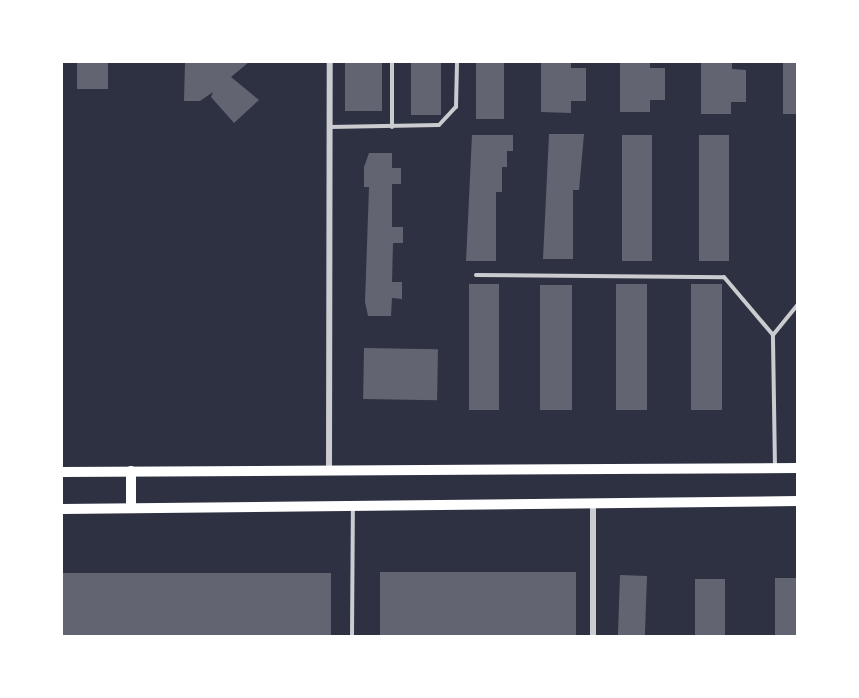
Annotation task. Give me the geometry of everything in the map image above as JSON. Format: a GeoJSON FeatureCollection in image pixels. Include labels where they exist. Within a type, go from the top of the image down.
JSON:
{"type":"FeatureCollection","features":[{"type":"Feature","properties":{"kind":"main road"},"geometry":{"type":"LineString","coordinates":[[62,471],[798,468]]}},
{"type":"Feature","properties":{"kind":"main road"},"geometry":{"type":"LineString","coordinates":[[131,471],[131,508]]}},
{"type":"Feature","properties":{"kind":"main road"},"geometry":{"type":"LineString","coordinates":[[62,509],[798,501]]}},
{"type":"Feature","properties":{"kind":"street"},"geometry":{"type":"LineString","coordinates":[[329,470],[330,62]]}},
{"type":"Feature","properties":{"kind":"street"},"geometry":{"type":"LineString","coordinates":[[593,503],[593,636]]}},
{"type":"Feature","properties":{"kind":"lane"},"geometry":{"type":"LineString","coordinates":[[392,62],[392,127]]}},
{"type":"Feature","properties":{"kind":"lane"},"geometry":{"type":"LineString","coordinates":[[330,127],[439,125],[451,118],[456,107],[457,62]]}},
{"type":"Feature","properties":{"kind":"lane"},"geometry":{"type":"LineString","coordinates":[[476,275],[724,277],[773,335],[775,468]]}},
{"type":"Feature","properties":{"kind":"lane"},"geometry":{"type":"LineString","coordinates":[[773,335],[798,304]]}},
{"type":"Feature","properties":{"kind":"lane"},"geometry":{"type":"LineString","coordinates":[[352,636],[353,506]]}},
{"type":"Feature","properties":{"kind":"building"},"geometry":{"type":"Polygon","coordinates":[[[77,62],[108,62],[108,89],[77,89],[77,62]]]}},
{"type":"Feature","properties":{"kind":"building"},"geometry":{"type":"Polygon","coordinates":[[[185,62],[249,62],[231,77],[259,100],[234,123],[211,97],[213,92],[200,101],[184,101],[185,62]]]}},
{"type":"Feature","properties":{"kind":"building"},"geometry":{"type":"Polygon","coordinates":[[[345,62],[382,62],[382,111],[345,111],[345,62]]]}},
{"type":"Feature","properties":{"kind":"building"},"geometry":{"type":"Polygon","coordinates":[[[411,62],[441,62],[441,115],[411,115],[411,62]]]}},
{"type":"Feature","properties":{"kind":"building"},"geometry":{"type":"Polygon","coordinates":[[[476,62],[504,62],[504,119],[476,119],[476,62]]]}},
{"type":"Feature","properties":{"kind":"building"},"geometry":{"type":"Polygon","coordinates":[[[541,62],[571,62],[571,68],[586,68],[586,101],[571,101],[571,113],[541,112],[541,62]]]}},
{"type":"Feature","properties":{"kind":"building"},"geometry":{"type":"Polygon","coordinates":[[[620,62],[650,62],[650,68],[665,68],[665,100],[650,100],[650,112],[620,112],[620,62]]]}},
{"type":"Feature","properties":{"kind":"building"},"geometry":{"type":"Polygon","coordinates":[[[701,62],[732,62],[732,69],[746,70],[746,102],[731,102],[731,114],[701,114],[701,62]]]}},
{"type":"Feature","properties":{"kind":"building"},"geometry":{"type":"Polygon","coordinates":[[[783,62],[798,62],[798,114],[783,114],[783,62]]]}},
{"type":"Feature","properties":{"kind":"building"},"geometry":{"type":"Polygon","coordinates":[[[549,134],[584,134],[579,190],[573,190],[573,259],[543,259],[549,134]]]}},
{"type":"Feature","properties":{"kind":"building"},"geometry":{"type":"Polygon","coordinates":[[[472,135],[513,135],[513,151],[507,151],[507,167],[502,167],[502,192],[496,192],[496,261],[466,261],[472,135]]]}},
{"type":"Feature","properties":{"kind":"building"},"geometry":{"type":"Polygon","coordinates":[[[622,135],[652,135],[652,261],[622,261],[622,135]]]}},
{"type":"Feature","properties":{"kind":"building"},"geometry":{"type":"Polygon","coordinates":[[[699,135],[729,135],[729,261],[699,261],[699,135]]]}},
{"type":"Feature","properties":{"kind":"building"},"geometry":{"type":"Polygon","coordinates":[[[369,153],[392,153],[392,168],[401,168],[401,184],[392,184],[392,227],[403,227],[403,243],[393,243],[392,282],[402,282],[402,299],[392,298],[391,316],[368,316],[365,302],[369,187],[364,187],[364,167],[369,153]]]}},
{"type":"Feature","properties":{"kind":"building"},"geometry":{"type":"Polygon","coordinates":[[[469,284],[499,284],[499,410],[469,410],[469,284]]]}},
{"type":"Feature","properties":{"kind":"building"},"geometry":{"type":"Polygon","coordinates":[[[616,284],[647,284],[647,410],[616,410],[616,284]]]}},
{"type":"Feature","properties":{"kind":"building"},"geometry":{"type":"Polygon","coordinates":[[[691,284],[722,284],[722,410],[691,410],[691,284]]]}},
{"type":"Feature","properties":{"kind":"building"},"geometry":{"type":"Polygon","coordinates":[[[540,285],[572,285],[572,410],[540,410],[540,285]]]}},
{"type":"Feature","properties":{"kind":"building"},"geometry":{"type":"Polygon","coordinates":[[[364,348],[438,349],[437,400],[363,399],[364,348]]]}},
{"type":"Feature","properties":{"kind":"building"},"geometry":{"type":"Polygon","coordinates":[[[380,572],[576,572],[576,636],[380,636],[380,572]]]}},
{"type":"Feature","properties":{"kind":"building"},"geometry":{"type":"Polygon","coordinates":[[[62,573],[331,573],[331,636],[62,636],[62,573]]]}},
{"type":"Feature","properties":{"kind":"building"},"geometry":{"type":"Polygon","coordinates":[[[620,575],[647,576],[645,636],[618,636],[620,575]]]}},
{"type":"Feature","properties":{"kind":"building"},"geometry":{"type":"Polygon","coordinates":[[[775,578],[798,578],[798,636],[775,636],[775,578]]]}},
{"type":"Feature","properties":{"kind":"building"},"geometry":{"type":"Polygon","coordinates":[[[695,579],[725,579],[725,636],[695,636],[695,579]]]}}]}
